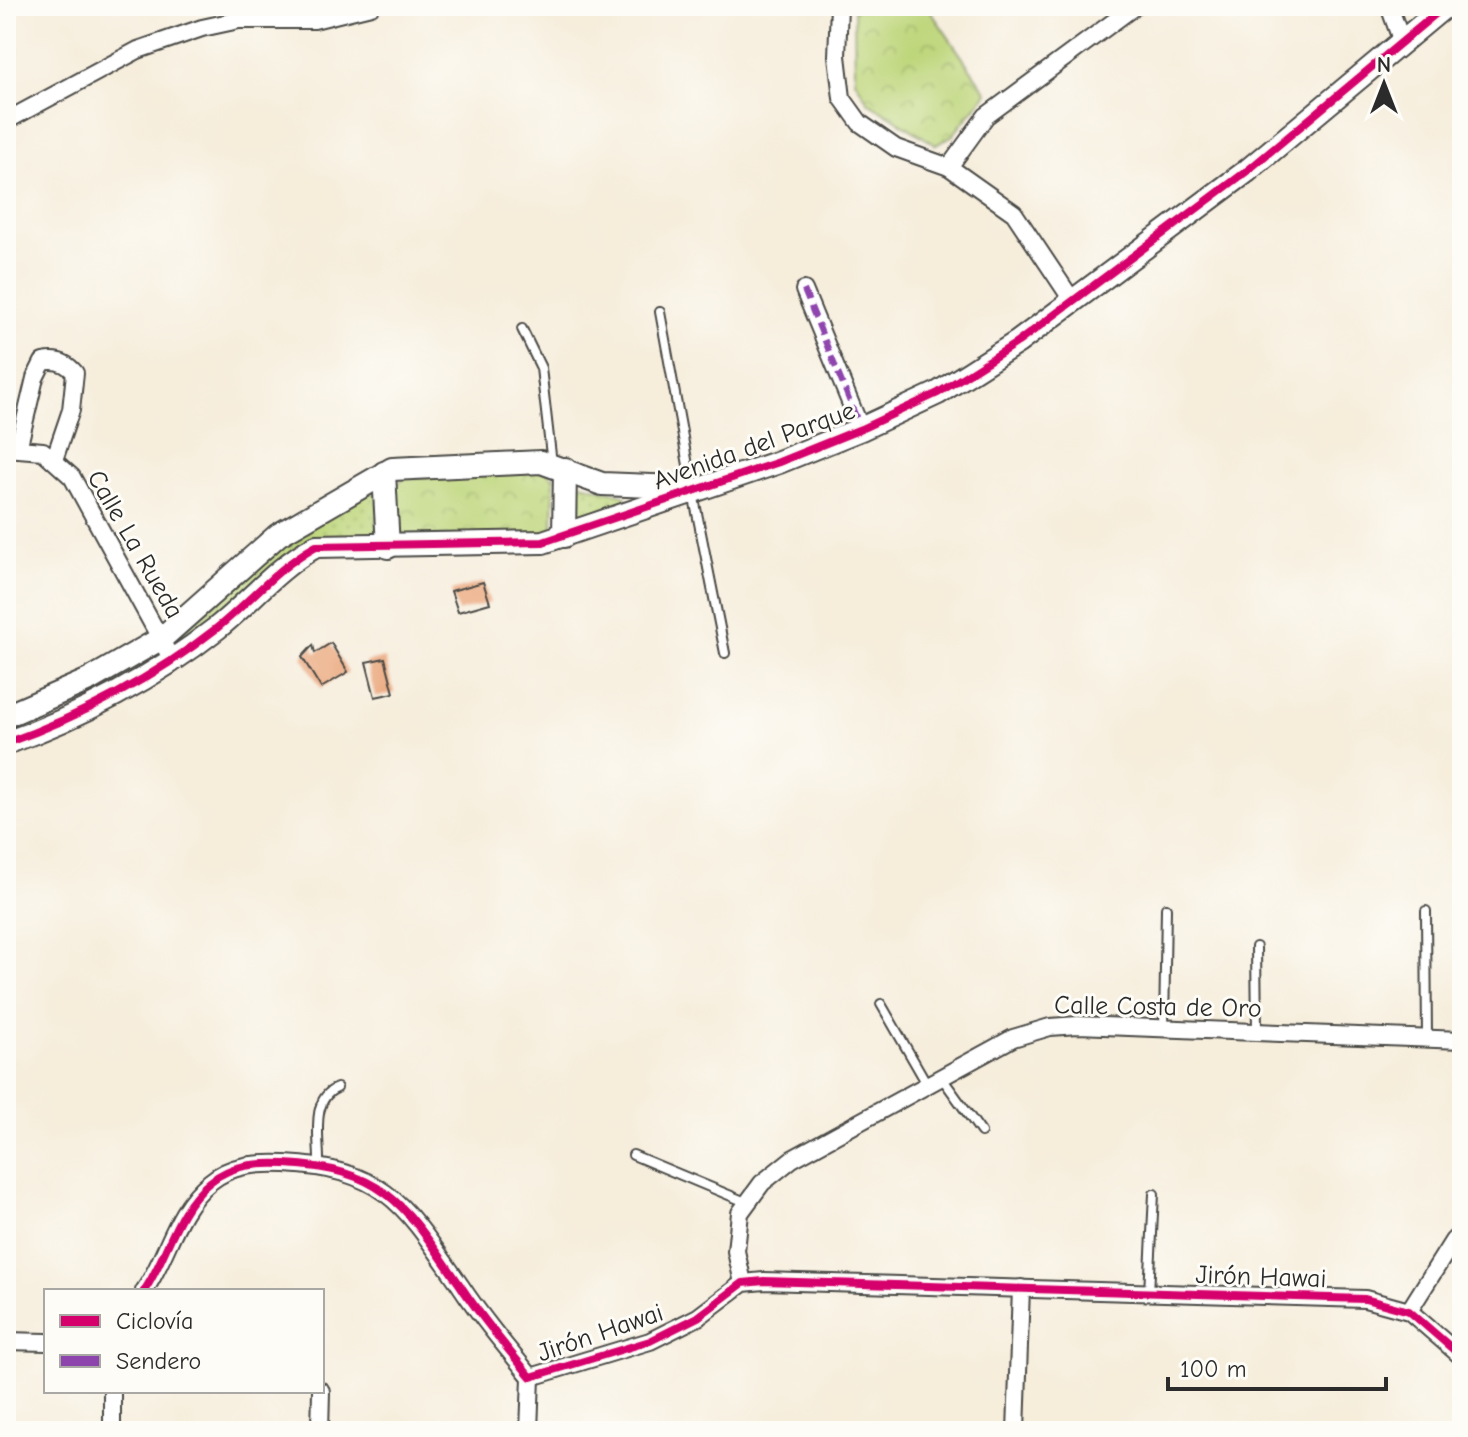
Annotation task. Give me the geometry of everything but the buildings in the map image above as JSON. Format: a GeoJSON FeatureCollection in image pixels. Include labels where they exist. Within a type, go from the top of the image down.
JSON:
{"type":"FeatureCollection","features":[{"type":"Feature","properties":{"kind":"street"},"geometry":{"type":"LineString","coordinates":[[6,121],[138,50],[202,28],[239,20],[314,20],[371,6]]}},
{"type":"Feature","properties":{"kind":"street"},"geometry":{"type":"LineString","coordinates":[[839,6],[837,56],[842,98],[860,123],[896,148],[949,167],[1014,213],[1072,300]]}},
{"type":"Feature","properties":{"kind":"street"},"geometry":{"type":"LineString","coordinates":[[949,167],[986,116],[1135,6]]}},
{"type":"Feature","properties":{"kind":"street"},"geometry":{"type":"LineString","coordinates":[[1389,6],[1402,42]]}},
{"type":"Feature","properties":{"kind":"street","name":"Avenida del Parque"},"geometry":{"type":"LineString","coordinates":[[6,743],[88,708],[172,660],[218,627],[285,563],[316,546],[543,542],[861,429],[938,393],[1018,342],[1247,171],[1445,6]]}},
{"type":"Feature","properties":{"kind":"street"},"geometry":{"type":"LineString","coordinates":[[804,290],[861,429]]}},
{"type":"Feature","properties":{"kind":"street"},"geometry":{"type":"LineString","coordinates":[[12,448],[35,378],[43,362],[51,360],[69,366],[75,373],[71,410],[54,460]]}},
{"type":"Feature","properties":{"kind":"street","name":"Calle La Rueda"},"geometry":{"type":"LineString","coordinates":[[12,448],[43,451],[72,477],[172,660]]}},
{"type":"Feature","properties":{"kind":"street","name":"Avenida del Parque"},"geometry":{"type":"LineString","coordinates":[[6,716],[89,680],[162,638],[278,535],[392,469],[541,462],[602,484],[637,488],[696,488]]}},
{"type":"Feature","properties":{"kind":"street"},"geometry":{"type":"LineString","coordinates":[[559,467],[564,536]]}},
{"type":"Feature","properties":{"kind":"street"},"geometry":{"type":"LineString","coordinates":[[384,473],[388,547]]}},
{"type":"Feature","properties":{"kind":"street","name":"Calle Costa de Oro"},"geometry":{"type":"LineString","coordinates":[[743,1283],[736,1251],[740,1213],[762,1183],[792,1159],[994,1046],[1039,1029],[1078,1025],[1462,1040]]}},
{"type":"Feature","properties":{"kind":"street","name":"Jirón Hawai"},"geometry":{"type":"LineString","coordinates":[[145,1289],[186,1208],[210,1181],[228,1169],[248,1164],[319,1163],[372,1183],[421,1226],[458,1283],[531,1377],[650,1341],[698,1317],[743,1283],[1365,1299],[1409,1311]]}},
{"type":"Feature","properties":{"kind":"street"},"geometry":{"type":"LineString","coordinates":[[1462,1232],[1453,1241],[1409,1311],[1462,1357]]}},
{"type":"Feature","properties":{"kind":"street"},"geometry":{"type":"LineString","coordinates":[[1016,1431],[1021,1288]]}},
{"type":"Feature","properties":{"kind":"street"},"geometry":{"type":"LineString","coordinates":[[6,1341],[44,1342]]}},
{"type":"Feature","properties":{"kind":"street"},"geometry":{"type":"LineString","coordinates":[[529,1431],[531,1377]]}},
{"type":"Feature","properties":{"kind":"street"},"geometry":{"type":"LineString","coordinates":[[112,1393],[112,1431]]}},
{"type":"Feature","properties":{"kind":"street"},"geometry":{"type":"LineString","coordinates":[[320,1431],[321,1393]]}},
{"type":"Feature","properties":{"kind":"lane"},"geometry":{"type":"LineString","coordinates":[[660,312],[696,488],[725,653]]}},
{"type":"Feature","properties":{"kind":"lane"},"geometry":{"type":"LineString","coordinates":[[522,329],[541,368],[559,467]]}},
{"type":"Feature","properties":{"kind":"lane"},"geometry":{"type":"LineString","coordinates":[[1460,846],[1462,883]]}},
{"type":"Feature","properties":{"kind":"lane"},"geometry":{"type":"LineString","coordinates":[[1164,1028],[1166,908]]}},
{"type":"Feature","properties":{"kind":"lane"},"geometry":{"type":"LineString","coordinates":[[1426,911],[1427,1038]]}},
{"type":"Feature","properties":{"kind":"lane"},"geometry":{"type":"LineString","coordinates":[[1256,947],[1257,1031]]}},
{"type":"Feature","properties":{"kind":"lane"},"geometry":{"type":"LineString","coordinates":[[881,1004],[934,1081],[981,1132]]}},
{"type":"Feature","properties":{"kind":"lane"},"geometry":{"type":"LineString","coordinates":[[319,1163],[320,1107],[326,1095],[337,1088]]}},
{"type":"Feature","properties":{"kind":"lane"},"geometry":{"type":"LineString","coordinates":[[633,1155],[748,1203]]}},
{"type":"Feature","properties":{"kind":"lane"},"geometry":{"type":"LineString","coordinates":[[1149,1293],[1154,1194]]}},
{"type":"Feature","properties":{"kind":"green space"},"geometry":{"type":"Polygon","coordinates":[[[854,6],[927,6],[987,93],[953,135],[936,145],[868,102],[855,80],[854,6]]]}},
{"type":"Feature","properties":{"kind":"green space"},"geometry":{"type":"Polygon","coordinates":[[[545,470],[554,478],[553,528],[549,534],[407,537],[398,533],[394,486],[405,478],[545,470]]]}},
{"type":"Feature","properties":{"kind":"green space"},"geometry":{"type":"Polygon","coordinates":[[[574,482],[624,495],[629,503],[583,521],[571,519],[574,482]]]}},
{"type":"Feature","properties":{"kind":"green space"},"geometry":{"type":"Polygon","coordinates":[[[372,492],[378,495],[376,539],[284,557],[175,649],[171,643],[286,538],[372,492]]]}},
{"type":"Feature","properties":{"kind":"marked path"},"geometry":{"type":"LineString","coordinates":[[804,290],[861,429]]}},
{"type":"Feature","properties":{"kind":"cycle path"},"geometry":{"type":"LineString","coordinates":[[6,743],[89,708],[143,679],[217,628],[276,575],[316,546],[543,542],[779,462],[938,393],[1018,342],[1247,171],[1445,6]]}},
{"type":"Feature","properties":{"kind":"cycle path"},"geometry":{"type":"LineString","coordinates":[[145,1289],[188,1206],[210,1182],[227,1171],[245,1166],[285,1164],[320,1167],[348,1174],[390,1197],[424,1234],[476,1309],[531,1377],[650,1341],[698,1317],[743,1283],[764,1281],[1365,1299],[1409,1311],[1462,1357]]}}]}
